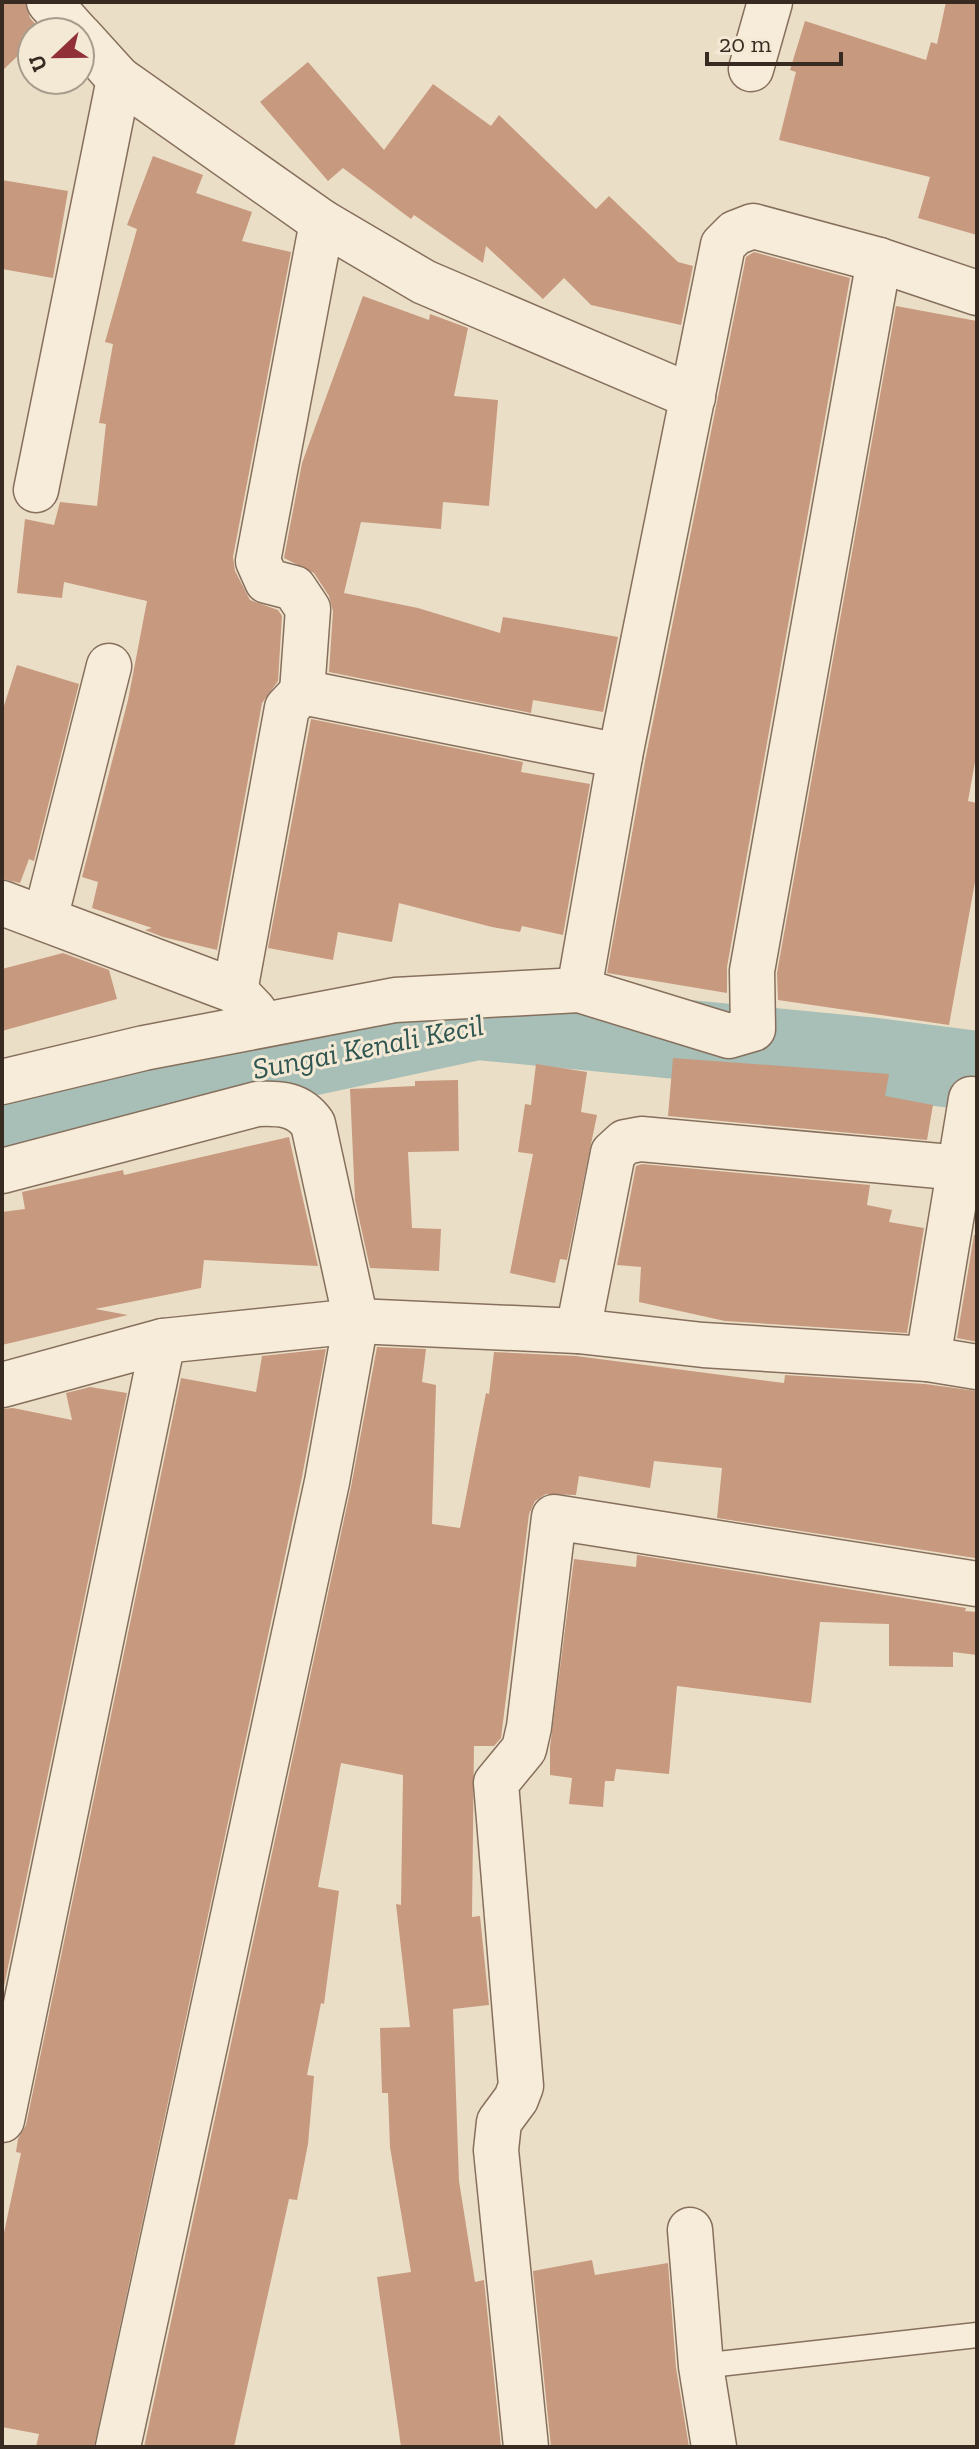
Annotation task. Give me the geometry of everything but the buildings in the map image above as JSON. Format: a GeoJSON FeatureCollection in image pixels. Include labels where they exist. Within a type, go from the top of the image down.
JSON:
{"type":"FeatureCollection","features":[{"type":"Feature","properties":{"kind":"street"},"geometry":{"type":"LineString","coordinates":[[751,69],[770,2]]}},
{"type":"Feature","properties":{"kind":"street"},"geometry":{"type":"LineString","coordinates":[[96,54],[119,79],[322,222],[424,282],[693,397]]}},
{"type":"Feature","properties":{"kind":"street"},"geometry":{"type":"LineString","coordinates":[[36,490],[119,79]]}},
{"type":"Feature","properties":{"kind":"street"},"geometry":{"type":"LineString","coordinates":[[235,991],[287,708],[302,692],[308,609],[294,588],[267,581],[258,561],[322,222]]}},
{"type":"Feature","properties":{"kind":"street"},"geometry":{"type":"LineString","coordinates":[[579,990],[620,756],[723,245],[735,233],[753,226],[879,260],[977,293]]}},
{"type":"Feature","properties":{"kind":"street"},"geometry":{"type":"LineString","coordinates":[[2,1082],[144,1048],[395,1000],[579,990],[729,1036],[753,1029],[752,971],[879,260]]}},
{"type":"Feature","properties":{"kind":"street"},"geometry":{"type":"LineString","coordinates":[[45,919],[109,666]]}},
{"type":"Feature","properties":{"kind":"street"},"geometry":{"type":"LineString","coordinates":[[302,692],[620,756]]}},
{"type":"Feature","properties":{"kind":"street"},"geometry":{"type":"LineString","coordinates":[[2,903],[235,991],[266,1025]]}},
{"type":"Feature","properties":{"kind":"street"},"geometry":{"type":"LineString","coordinates":[[928,1359],[971,1099]]}},
{"type":"Feature","properties":{"kind":"street"},"geometry":{"type":"LineString","coordinates":[[2,1171],[257,1104],[282,1103],[304,1111],[313,1124],[356,1321],[324,1498],[118,2447]]}},
{"type":"Feature","properties":{"kind":"street"},"geometry":{"type":"LineString","coordinates":[[578,1331],[613,1153],[625,1142],[641,1139],[961,1168]]}},
{"type":"Feature","properties":{"kind":"street"},"geometry":{"type":"LineString","coordinates":[[2,1385],[163,1341],[356,1321],[578,1331],[703,1345],[928,1359],[977,1367]]}},
{"type":"Feature","properties":{"kind":"street"},"geometry":{"type":"LineString","coordinates":[[2,2120],[163,1341]]}},
{"type":"Feature","properties":{"kind":"street"},"geometry":{"type":"LineString","coordinates":[[526,2447],[496,2150],[499,2122],[516,2099],[521,2086],[496,1783],[524,1749],[529,1727],[554,1517],[977,1584]]}},
{"type":"Feature","properties":{"kind":"street"},"geometry":{"type":"LineString","coordinates":[[690,2230],[701,2366],[714,2447]]}},
{"type":"Feature","properties":{"kind":"lane"},"geometry":{"type":"LineString","coordinates":[[701,2366],[977,2335]]}},
{"type":"Feature","properties":{"kind":"waterway","name":"Sungai Kenali Kecil"},"geometry":{"type":"LineString","coordinates":[[2,1122],[477,1020],[867,1057],[977,1071]]}}]}
